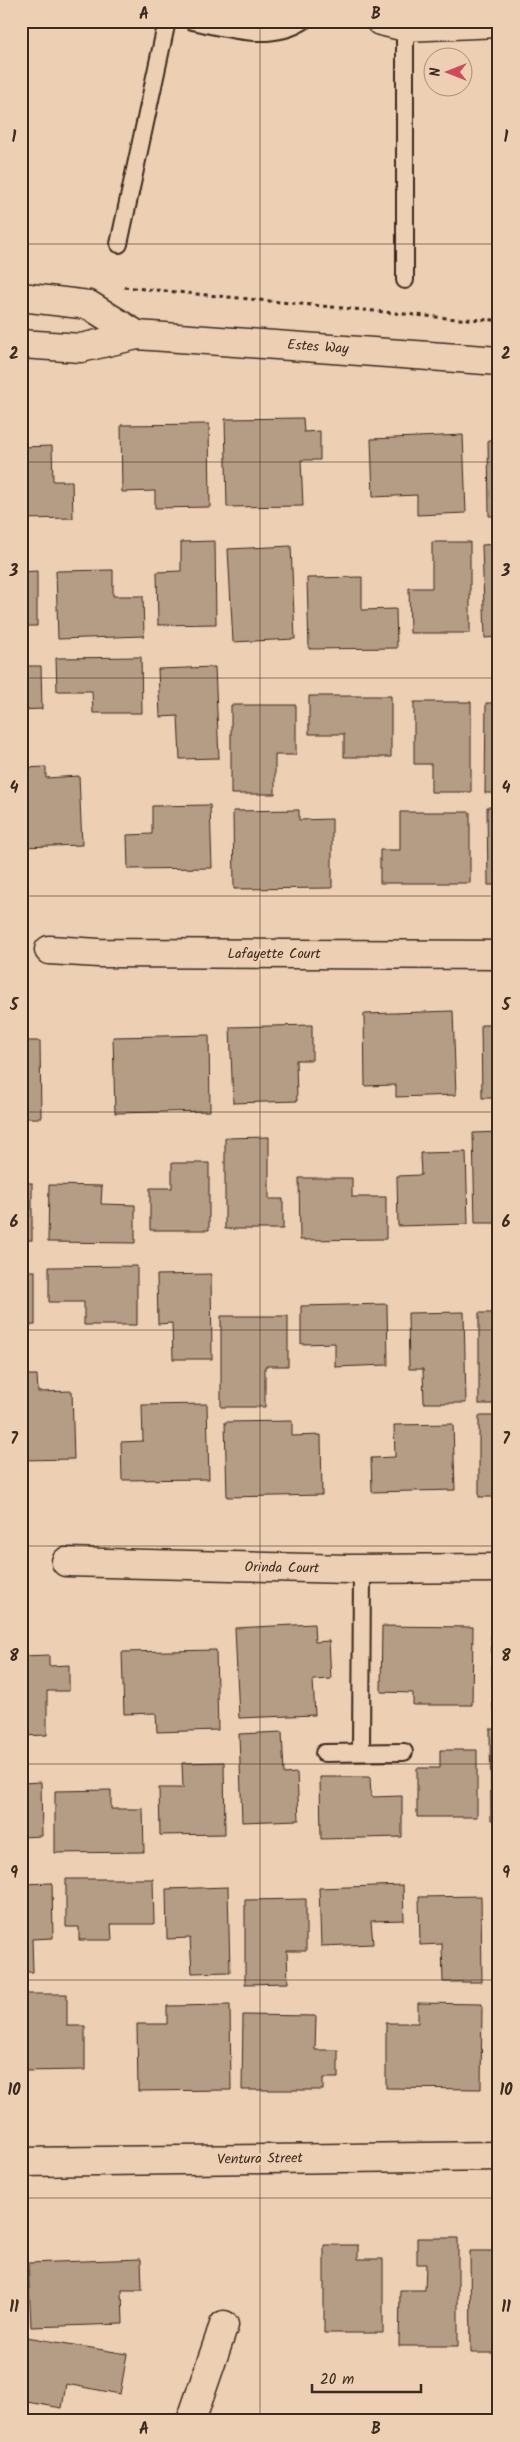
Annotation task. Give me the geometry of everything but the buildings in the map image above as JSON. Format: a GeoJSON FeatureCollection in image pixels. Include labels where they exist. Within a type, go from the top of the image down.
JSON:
{"type":"FeatureCollection","features":[{"type":"Feature","properties":{"kind":"street"},"geometry":{"type":"LineString","coordinates":[[392,24],[499,23]]}},
{"type":"Feature","properties":{"kind":"street","name":"Estes Way"},"geometry":{"type":"LineString","coordinates":[[21,297],[89,305],[137,335]]}},
{"type":"Feature","properties":{"kind":"street","name":"Estes Way"},"geometry":{"type":"LineString","coordinates":[[21,344],[81,348],[137,335],[499,361]]}},
{"type":"Feature","properties":{"kind":"street","name":"Lafayette Court"},"geometry":{"type":"LineString","coordinates":[[49,950],[99,953],[499,955]]}},
{"type":"Feature","properties":{"kind":"street","name":"Orinda Court"},"geometry":{"type":"LineString","coordinates":[[66,1562],[362,1569],[499,1568]]}},
{"type":"Feature","properties":{"kind":"street","name":"Ventura Street"},"geometry":{"type":"LineString","coordinates":[[21,2162],[499,2156]]}},
{"type":"Feature","properties":{"kind":"street"},"geometry":{"type":"LineString","coordinates":[[191,2421],[224,2325]]}},
{"type":"Feature","properties":{"kind":"lane"},"geometry":{"type":"LineString","coordinates":[[119,244],[167,21]]}},
{"type":"Feature","properties":{"kind":"lane"},"geometry":{"type":"LineString","coordinates":[[192,21],[248,33],[290,29],[303,21]]}},
{"type":"Feature","properties":{"kind":"lane"},"geometry":{"type":"LineString","coordinates":[[392,24],[405,280]]}},
{"type":"Feature","properties":{"kind":"lane"},"geometry":{"type":"LineString","coordinates":[[361,1752],[362,1569]]}},
{"type":"Feature","properties":{"kind":"lane"},"geometry":{"type":"LineString","coordinates":[[324,1753],[404,1752]]}},
{"type":"Feature","properties":{"kind":"path"},"geometry":{"type":"LineString","coordinates":[[116,285],[457,319],[499,320]]}}]}
